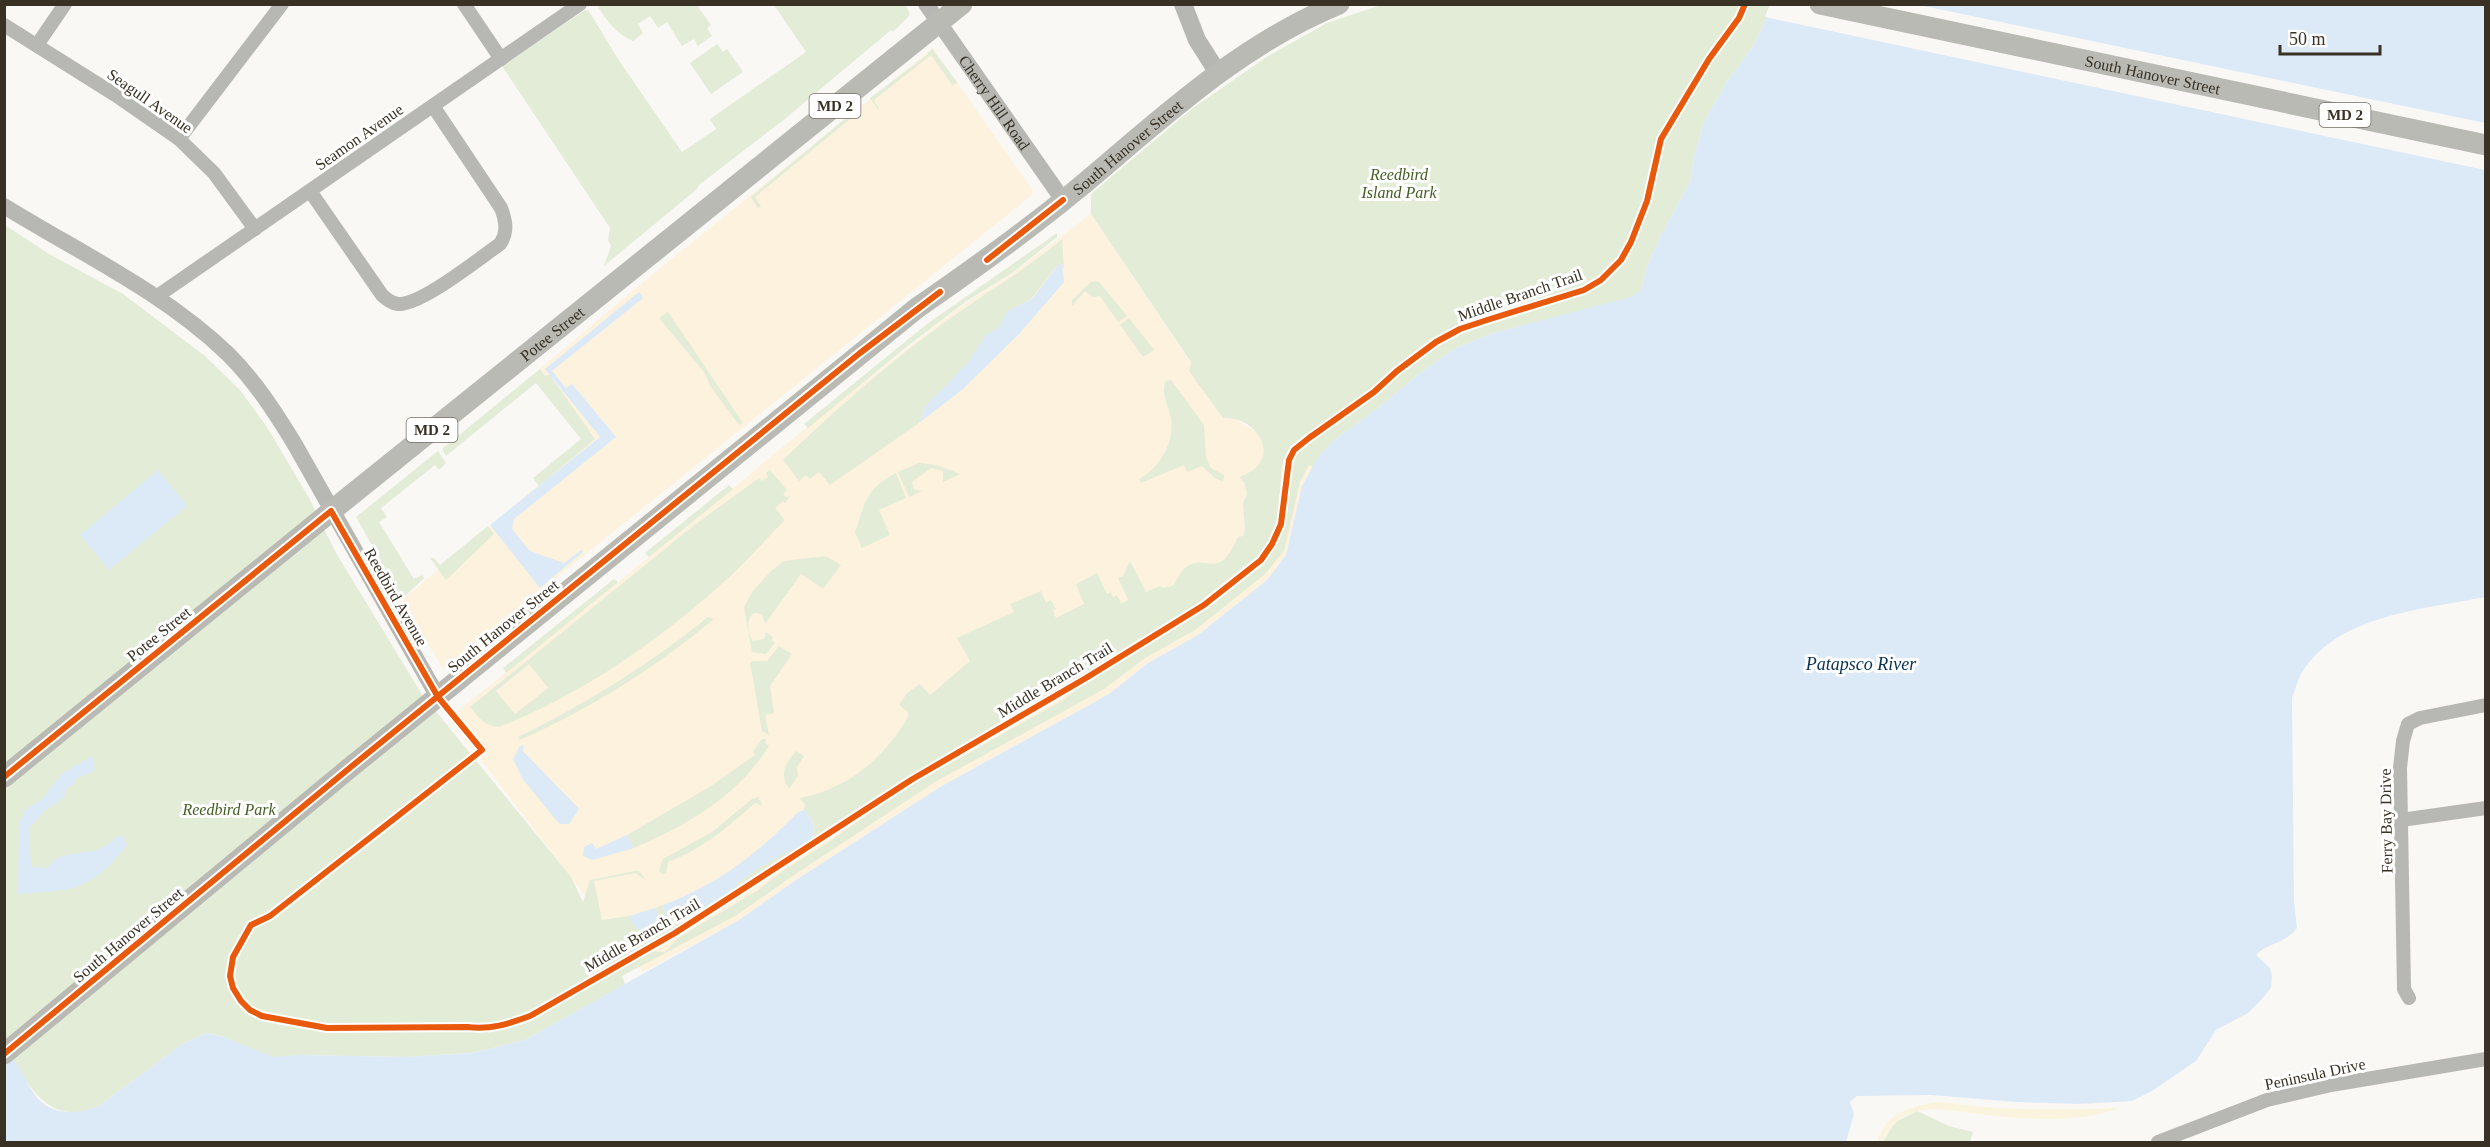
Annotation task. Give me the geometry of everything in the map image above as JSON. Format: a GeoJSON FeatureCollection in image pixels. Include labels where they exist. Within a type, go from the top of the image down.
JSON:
{"type":"FeatureCollection","features":[{"type":"Feature","properties":{"kind":"main road","name":"Potee Street"},"geometry":{"type":"LineString","coordinates":[[5,777],[331,511],[962,4]]}},
{"type":"Feature","properties":{"kind":"main road"},"geometry":{"type":"LineString","coordinates":[[1183,4],[1197,40],[1218,73]]}},
{"type":"Feature","properties":{"kind":"main road","name":"South Hanover Street"},"geometry":{"type":"LineString","coordinates":[[4,1054],[438,697],[917,308],[987,260],[1218,73],[1270,38],[1312,15],[1339,4]]}},
{"type":"Feature","properties":{"kind":"main road","name":"South Hanover Street"},"geometry":{"type":"LineString","coordinates":[[1820,4],[2486,145]]}},
{"type":"Feature","properties":{"kind":"street"},"geometry":{"type":"LineString","coordinates":[[37,45],[65,4]]}},
{"type":"Feature","properties":{"kind":"street"},"geometry":{"type":"LineString","coordinates":[[179,139],[282,4]]}},
{"type":"Feature","properties":{"kind":"street"},"geometry":{"type":"LineString","coordinates":[[464,4],[501,59]]}},
{"type":"Feature","properties":{"kind":"street","name":"Seamon Avenue"},"geometry":{"type":"LineString","coordinates":[[156,297],[580,4]]}},
{"type":"Feature","properties":{"kind":"street","name":"Cherry Hill Road"},"geometry":{"type":"LineString","coordinates":[[926,4],[1063,200]]}},
{"type":"Feature","properties":{"kind":"street","name":"Seagull Avenue"},"geometry":{"type":"LineString","coordinates":[[4,25],[179,139],[214,173],[255,229]]}},
{"type":"Feature","properties":{"kind":"street"},"geometry":{"type":"LineString","coordinates":[[310,191],[381,295],[389,302],[398,304],[418,299],[500,244],[505,236],[506,227],[501,208],[433,106]]}},
{"type":"Feature","properties":{"kind":"street","name":"Reedbird Avenue"},"geometry":{"type":"LineString","coordinates":[[4,206],[156,297],[208,335],[253,383],[289,435],[438,697]]}},
{"type":"Feature","properties":{"kind":"street","name":"Ferry Bay Drive"},"geometry":{"type":"LineString","coordinates":[[2409,998],[2404,990],[2400,768],[2403,741],[2409,724],[2420,718],[2486,705]]}},
{"type":"Feature","properties":{"kind":"street"},"geometry":{"type":"LineString","coordinates":[[2401,820],[2486,808]]}},
{"type":"Feature","properties":{"kind":"street","name":"Peninsula Drive"},"geometry":{"type":"LineString","coordinates":[[2158,1143],[2275,1098],[2331,1085],[2486,1059]]}},
{"type":"Feature","properties":{"kind":"shaded area"},"geometry":{"type":"Polygon","coordinates":[[[933,48],[1033,191],[1032,195],[443,669],[402,600],[591,441],[540,369],[648,278],[933,48]]]}},
{"type":"Feature","properties":{"kind":"shaded area"},"geometry":{"type":"Polygon","coordinates":[[[1091,214],[1224,412],[1313,467],[1302,486],[1286,555],[1267,580],[1198,635],[1148,663],[1109,694],[940,787],[796,880],[739,920],[643,972],[449,718],[775,453],[958,308],[1011,274],[1091,214]]]}},
{"type":"Feature","properties":{"kind":"green space"},"geometry":{"type":"Polygon","coordinates":[[[597,5],[697,5],[711,25],[707,28],[712,36],[698,46],[694,39],[682,46],[667,22],[658,28],[650,16],[638,24],[643,33],[633,41],[612,26],[597,5]]]}},
{"type":"Feature","properties":{"kind":"green space"},"geometry":{"type":"Polygon","coordinates":[[[774,5],[906,5],[910,15],[893,32],[891,30],[786,118],[699,185],[604,266],[611,246],[608,240],[610,228],[502,66],[585,10],[589,11],[618,59],[682,152],[716,129],[710,119],[806,52],[774,5]]]}},
{"type":"Feature","properties":{"kind":"green space"},"geometry":{"type":"Polygon","coordinates":[[[1381,5],[1773,5],[1754,45],[1726,83],[1704,122],[1690,182],[1660,237],[1647,267],[1641,290],[1632,297],[1494,333],[1456,348],[1419,374],[1336,439],[1318,457],[1313,467],[1309,465],[1300,482],[1284,551],[1264,575],[1195,630],[1145,658],[1104,689],[935,782],[737,915],[622,976],[625,984],[525,1040],[472,1053],[407,1057],[298,1055],[274,1058],[224,1037],[207,1033],[184,1043],[100,1105],[82,1111],[67,1112],[54,1108],[32,1089],[5,1048],[5,225],[49,254],[123,294],[205,356],[240,390],[267,427],[309,498],[335,551],[421,693],[571,877],[583,902],[590,880],[639,871],[646,880],[635,873],[594,881],[602,920],[629,916],[631,921],[663,926],[655,908],[663,905],[665,913],[681,917],[711,906],[725,898],[732,887],[751,872],[790,850],[796,850],[712,908],[616,965],[618,969],[649,951],[665,952],[678,938],[757,891],[784,870],[829,842],[901,791],[1065,699],[1108,667],[1222,595],[1271,552],[1281,531],[1288,476],[1294,456],[1287,451],[1282,466],[1278,517],[1272,538],[1264,552],[1247,569],[1194,609],[868,802],[812,838],[813,823],[804,810],[805,804],[799,798],[833,788],[876,759],[908,717],[908,712],[899,705],[907,693],[920,684],[930,695],[970,661],[957,638],[1014,612],[1010,604],[1041,591],[1046,603],[1051,600],[1056,609],[1053,611],[1056,618],[1084,604],[1076,584],[1097,573],[1107,594],[1111,592],[1113,597],[1117,595],[1121,604],[1128,600],[1118,578],[1123,576],[1130,561],[1146,592],[1160,586],[1163,588],[1173,586],[1186,567],[1200,562],[1218,563],[1231,551],[1238,537],[1243,536],[1245,530],[1243,504],[1247,493],[1244,482],[1239,477],[1253,470],[1261,461],[1264,451],[1262,441],[1247,424],[1236,419],[1223,418],[1189,371],[1191,362],[1091,214],[1091,194],[1193,108],[1268,56],[1327,23],[1381,5]]]}},
{"type":"Feature","properties":{"kind":"green space"},"geometry":{"type":"Polygon","coordinates":[[[717,44],[723,52],[727,49],[743,72],[711,94],[690,63],[717,44]]]}},
{"type":"Feature","properties":{"kind":"green space"},"geometry":{"type":"Polygon","coordinates":[[[932,49],[957,82],[953,86],[931,55],[874,100],[878,110],[870,98],[932,49]]]}},
{"type":"Feature","properties":{"kind":"green space"},"geometry":{"type":"Polygon","coordinates":[[[853,112],[863,124],[855,115],[755,197],[761,206],[758,208],[751,197],[853,112]]]}},
{"type":"Feature","properties":{"kind":"green space"},"geometry":{"type":"Polygon","coordinates":[[[1057,233],[1057,237],[1012,273],[965,302],[808,428],[804,424],[927,324],[1057,233]]]}},
{"type":"Feature","properties":{"kind":"green space"},"geometry":{"type":"Polygon","coordinates":[[[1062,239],[1064,270],[1062,264],[1057,266],[1031,299],[1018,306],[999,327],[985,336],[970,360],[925,407],[919,423],[830,485],[819,472],[810,479],[806,475],[799,481],[783,460],[825,421],[915,344],[1062,239]]]}},
{"type":"Feature","properties":{"kind":"green space"},"geometry":{"type":"Polygon","coordinates":[[[1096,281],[1127,316],[1118,322],[1100,296],[1093,297],[1085,291],[1072,306],[1072,300],[1091,282],[1096,281]]]}},
{"type":"Feature","properties":{"kind":"green space"},"geometry":{"type":"Polygon","coordinates":[[[668,312],[743,423],[739,425],[711,387],[704,372],[659,318],[668,312]]]}},
{"type":"Feature","properties":{"kind":"green space"},"geometry":{"type":"Polygon","coordinates":[[[1129,318],[1154,350],[1143,357],[1120,325],[1129,318]]]}},
{"type":"Feature","properties":{"kind":"green space"},"geometry":{"type":"Polygon","coordinates":[[[540,369],[545,376],[550,375],[595,439],[539,486],[533,478],[581,439],[536,383],[446,456],[442,449],[540,369]]]}},
{"type":"Feature","properties":{"kind":"green space"},"geometry":{"type":"Polygon","coordinates":[[[1171,380],[1204,425],[1206,458],[1211,468],[1224,475],[1223,482],[1202,466],[1187,472],[1184,465],[1141,483],[1139,479],[1159,461],[1171,436],[1171,418],[1165,400],[1164,385],[1166,381],[1171,380]]]}},
{"type":"Feature","properties":{"kind":"green space"},"geometry":{"type":"Polygon","coordinates":[[[438,451],[446,463],[439,470],[435,465],[381,508],[387,517],[379,522],[414,579],[422,575],[424,578],[402,599],[356,517],[438,451]]]}},
{"type":"Feature","properties":{"kind":"green space"},"geometry":{"type":"Polygon","coordinates":[[[919,463],[937,465],[960,474],[943,482],[943,471],[931,468],[912,482],[914,489],[922,491],[909,497],[898,472],[919,463]]]}},
{"type":"Feature","properties":{"kind":"green space"},"geometry":{"type":"Polygon","coordinates":[[[770,470],[787,490],[783,494],[786,497],[790,496],[785,503],[783,501],[775,508],[785,520],[725,581],[640,649],[558,700],[499,727],[479,718],[470,707],[697,523],[759,478],[762,481],[768,477],[766,473],[770,470]],[[529,664],[496,691],[515,714],[548,688],[529,664]]]}},
{"type":"Feature","properties":{"kind":"green space"},"geometry":{"type":"Polygon","coordinates":[[[896,473],[906,498],[879,510],[890,535],[862,548],[855,532],[868,497],[878,485],[896,473]]]}},
{"type":"Feature","properties":{"kind":"green space"},"geometry":{"type":"Polygon","coordinates":[[[729,485],[733,489],[649,557],[645,553],[729,485]]]}},
{"type":"Feature","properties":{"kind":"green space"},"geometry":{"type":"Polygon","coordinates":[[[488,526],[494,534],[446,580],[430,558],[434,558],[440,565],[488,526]]]}},
{"type":"Feature","properties":{"kind":"green space"},"geometry":{"type":"Polygon","coordinates":[[[826,556],[841,565],[823,589],[801,574],[765,624],[762,614],[754,613],[751,616],[748,626],[753,641],[764,639],[766,632],[773,637],[772,640],[775,643],[766,654],[752,652],[744,607],[752,592],[771,571],[784,561],[826,556]]]}},
{"type":"Feature","properties":{"kind":"green space"},"geometry":{"type":"Polygon","coordinates":[[[614,579],[618,582],[506,673],[503,668],[614,579]]]}},
{"type":"Feature","properties":{"kind":"green space"},"geometry":{"type":"Polygon","coordinates":[[[708,617],[714,619],[645,671],[572,715],[520,740],[518,737],[617,682],[708,617]]]}},
{"type":"Feature","properties":{"kind":"green space"},"geometry":{"type":"Polygon","coordinates":[[[779,646],[792,654],[770,686],[774,713],[765,715],[769,735],[762,731],[750,663],[767,661],[779,646]]]}},
{"type":"Feature","properties":{"kind":"green space"},"geometry":{"type":"Polygon","coordinates":[[[762,739],[766,739],[765,743],[769,746],[742,780],[726,795],[673,830],[634,848],[627,835],[711,786],[755,755],[753,751],[762,739]]]}},
{"type":"Feature","properties":{"kind":"green space"},"geometry":{"type":"Polygon","coordinates":[[[796,751],[804,756],[797,767],[798,776],[789,789],[784,773],[789,760],[796,751]]]}},
{"type":"Feature","properties":{"kind":"green space"},"geometry":{"type":"Polygon","coordinates":[[[758,797],[763,806],[755,803],[725,829],[703,844],[668,862],[666,873],[662,874],[659,871],[663,859],[712,832],[752,799],[758,797]]]}},
{"type":"Feature","properties":{"kind":"green space"},"geometry":{"type":"Polygon","coordinates":[[[1917,1111],[1949,1126],[1973,1132],[1970,1142],[1883,1142],[1894,1123],[1917,1111]]]}},
{"type":"Feature","properties":{"kind":"sand"},"geometry":{"type":"Polygon","coordinates":[[[1942,1102],[2031,1109],[2120,1108],[2065,1119],[2008,1117],[1929,1109],[1909,1114],[1899,1120],[1883,1142],[1877,1142],[1887,1123],[1902,1112],[1921,1105],[1942,1102]]]}},
{"type":"Feature","properties":{"kind":"water","name":"Patapsco River"},"geometry":{"type":"Polygon","coordinates":[[[1773,5],[2485,5],[2485,597],[2408,611],[2358,627],[2335,639],[2315,655],[2300,676],[2292,698],[2294,901],[2297,928],[2287,938],[2256,955],[2270,968],[2272,975],[2271,988],[2261,1000],[2248,1013],[2216,1030],[2196,1061],[2152,1091],[2132,1101],[2078,1104],[1931,1095],[1857,1096],[1850,1102],[1854,1114],[1846,1142],[5,1142],[4,1048],[17,1063],[39,1100],[55,1110],[73,1112],[100,1105],[184,1043],[207,1033],[224,1037],[274,1057],[298,1055],[407,1057],[472,1053],[525,1040],[739,920],[796,880],[940,787],[1109,694],[1148,663],[1198,635],[1267,580],[1286,555],[1302,486],[1318,457],[1336,439],[1419,374],[1456,348],[1494,333],[1631,297],[1641,290],[1647,267],[1660,237],[1690,182],[1704,122],[1726,83],[1754,45],[1773,5]]]}},
{"type":"Feature","properties":{"kind":"water"},"geometry":{"type":"Polygon","coordinates":[[[1059,264],[1062,264],[1064,282],[1019,334],[963,389],[919,423],[925,407],[970,360],[985,336],[999,327],[1008,311],[1032,299],[1059,264]]]}},
{"type":"Feature","properties":{"kind":"water"},"geometry":{"type":"Polygon","coordinates":[[[639,292],[643,298],[552,371],[566,388],[572,384],[616,437],[514,519],[512,529],[530,551],[564,563],[581,550],[583,552],[540,588],[490,525],[600,437],[545,369],[639,292]]]}},
{"type":"Feature","properties":{"kind":"water"},"geometry":{"type":"Polygon","coordinates":[[[158,470],[187,506],[109,570],[80,535],[158,470]]]}},
{"type":"Feature","properties":{"kind":"water"},"geometry":{"type":"Polygon","coordinates":[[[524,745],[523,751],[579,809],[569,824],[560,824],[522,778],[513,759],[520,746],[524,745]]]}},
{"type":"Feature","properties":{"kind":"water"},"geometry":{"type":"Polygon","coordinates":[[[92,756],[95,770],[76,779],[74,784],[67,788],[62,799],[45,811],[29,828],[31,867],[48,868],[62,857],[99,849],[108,845],[116,837],[124,836],[127,845],[102,872],[80,886],[18,894],[19,822],[23,817],[23,812],[43,798],[63,773],[92,756]]]}},
{"type":"Feature","properties":{"kind":"water"},"geometry":{"type":"Polygon","coordinates":[[[804,810],[812,821],[814,833],[803,847],[788,851],[756,869],[716,903],[674,919],[665,913],[663,905],[719,878],[768,841],[798,812],[804,810]]]}},
{"type":"Feature","properties":{"kind":"water"},"geometry":{"type":"Polygon","coordinates":[[[627,835],[634,848],[592,860],[583,856],[584,847],[592,843],[596,849],[627,835]]]}},
{"type":"Feature","properties":{"kind":"water"},"geometry":{"type":"Polygon","coordinates":[[[655,908],[663,927],[653,931],[639,929],[629,916],[655,908]]]}},
{"type":"Feature","properties":{"kind":"pier"},"geometry":{"type":"Polygon","coordinates":[[[1770,4],[1919,5],[2485,123],[2485,170],[1765,17],[1770,4]]]}},
{"type":"Feature","properties":{"kind":"cycle path","name":"Middle Branch Trail"},"geometry":{"type":"LineString","coordinates":[[4,777],[331,511],[438,697],[482,750],[270,916],[251,925],[233,957],[230,976],[233,988],[250,1010],[262,1016],[327,1028],[484,1028],[507,1024],[530,1016],[675,933],[911,780],[1086,678],[1204,605],[1261,560],[1272,544],[1281,524],[1289,460],[1294,450],[1374,392],[1397,371],[1436,342],[1460,329],[1584,290],[1601,280],[1621,260],[1631,242],[1647,201],[1661,139],[1709,59],[1739,18],[1745,4]]}},
{"type":"Feature","properties":{"kind":"cycle path"},"geometry":{"type":"LineString","coordinates":[[987,260],[1063,200]]}},
{"type":"Feature","properties":{"kind":"cycle path"},"geometry":{"type":"LineString","coordinates":[[4,1054],[352,766],[860,353],[940,292]]}},
{"type":"Feature","properties":{"kind":"park label","name":"Reedbird Island Park"},"geometry":{"type":"Point","coordinates":[1399,183]}},
{"type":"Feature","properties":{"kind":"park label","name":"Reedbird Park"},"geometry":{"type":"Point","coordinates":[229,809]}}]}
